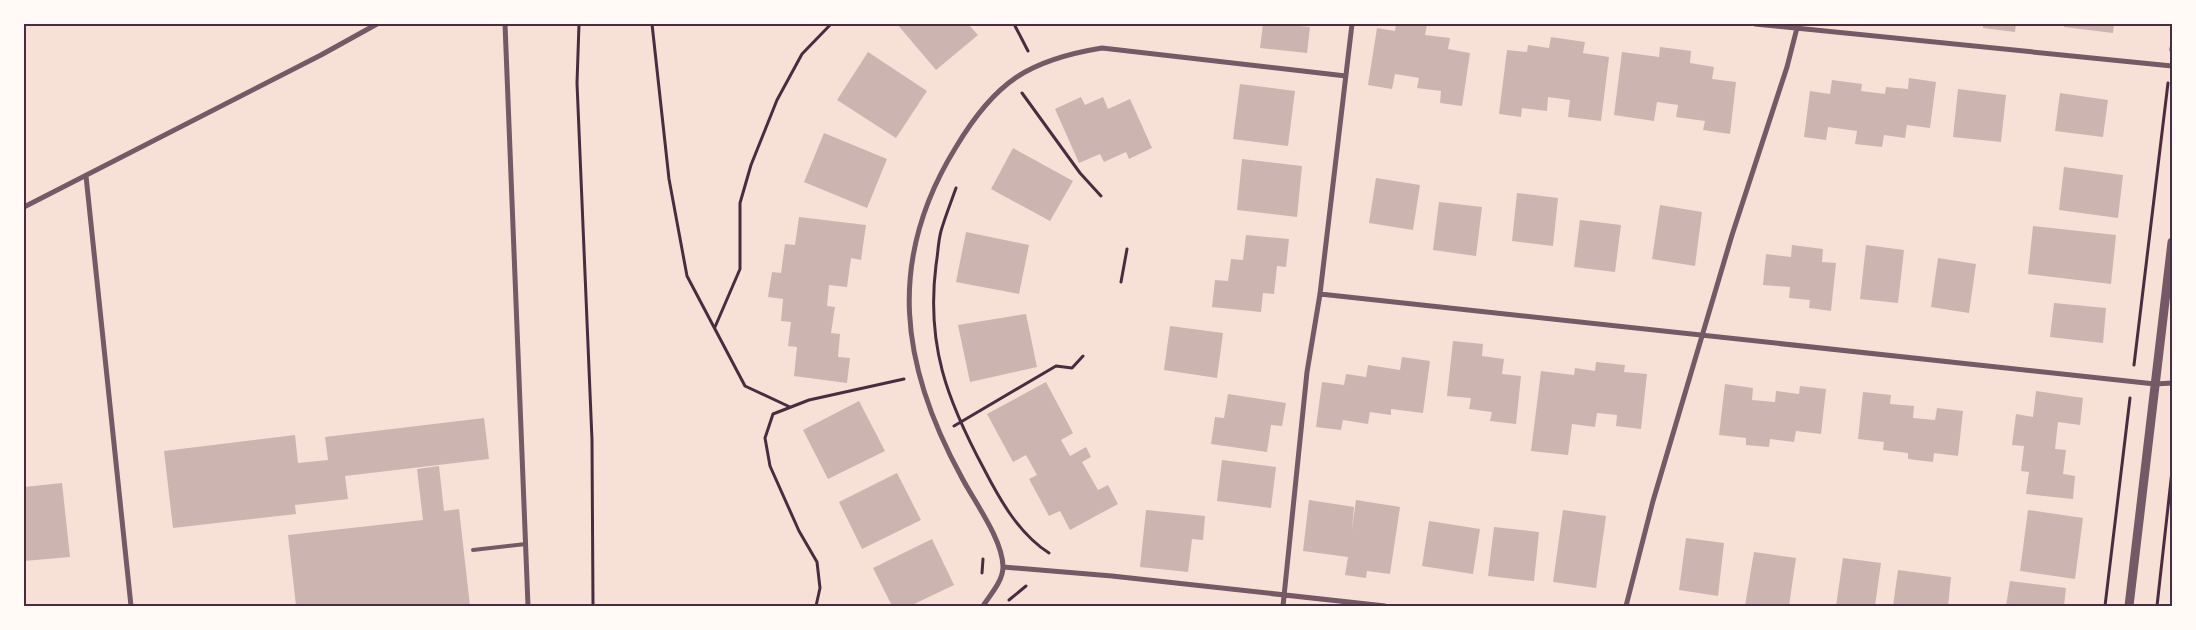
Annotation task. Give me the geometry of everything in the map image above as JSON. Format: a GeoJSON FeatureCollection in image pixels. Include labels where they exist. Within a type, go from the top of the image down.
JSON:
{"type":"FeatureCollection","features":[{"type":"Feature","properties":{"kind":"street"},"geometry":{"type":"LineString","coordinates":[[24,207],[321,55],[377,24]]}},
{"type":"Feature","properties":{"kind":"street"},"geometry":{"type":"LineString","coordinates":[[505,24],[528,606]]}},
{"type":"Feature","properties":{"kind":"street"},"geometry":{"type":"LineString","coordinates":[[1283,606],[1307,372],[1320,294],[1352,24]]}},
{"type":"Feature","properties":{"kind":"street"},"geometry":{"type":"LineString","coordinates":[[1755,24],[1798,26],[2171,66]]}},
{"type":"Feature","properties":{"kind":"street"},"geometry":{"type":"LineString","coordinates":[[1626,606],[1653,501],[1718,282],[1798,26]]}},
{"type":"Feature","properties":{"kind":"street"},"geometry":{"type":"LineString","coordinates":[[983,606],[997,584],[1003,567],[993,534],[961,478],[927,402],[911,336],[908,305],[910,268],[917,234],[941,170],[966,130],[995,94],[1013,79],[1036,65],[1070,53],[1102,48],[1346,76]]}},
{"type":"Feature","properties":{"kind":"street"},"geometry":{"type":"LineString","coordinates":[[86,176],[131,606]]}},
{"type":"Feature","properties":{"kind":"street"},"geometry":{"type":"LineString","coordinates":[[2129,606],[2172,242]]}},
{"type":"Feature","properties":{"kind":"street"},"geometry":{"type":"LineString","coordinates":[[1320,294],[2132,380],[2154,384],[2172,383]]}},
{"type":"Feature","properties":{"kind":"street"},"geometry":{"type":"LineString","coordinates":[[1003,567],[1112,576],[1384,606]]}},
{"type":"Feature","properties":{"kind":"lane"},"geometry":{"type":"LineString","coordinates":[[473,550],[526,544]]}},
{"type":"Feature","properties":{"kind":"path"},"geometry":{"type":"LineString","coordinates":[[579,24],[577,83],[592,440],[593,606]]}},
{"type":"Feature","properties":{"kind":"path"},"geometry":{"type":"LineString","coordinates":[[652,24],[669,179],[687,276],[745,386],[790,407]]}},
{"type":"Feature","properties":{"kind":"path"},"geometry":{"type":"LineString","coordinates":[[714,328],[740,269],[740,203],[751,165],[777,100],[802,54],[831,24]]}},
{"type":"Feature","properties":{"kind":"path"},"geometry":{"type":"LineString","coordinates":[[1014,24],[1036,65]]}},
{"type":"Feature","properties":{"kind":"path"},"geometry":{"type":"LineString","coordinates":[[2105,606],[2171,66],[2172,42]]}},
{"type":"Feature","properties":{"kind":"path"},"geometry":{"type":"LineString","coordinates":[[1018,88],[1080,173],[1101,196]]}},
{"type":"Feature","properties":{"kind":"path"},"geometry":{"type":"LineString","coordinates":[[958,182],[940,233],[934,287],[934,331],[940,368],[947,389],[994,490],[1036,545],[1050,554]]}},
{"type":"Feature","properties":{"kind":"path"},"geometry":{"type":"LineString","coordinates":[[1121,282],[1127,250]]}},
{"type":"Feature","properties":{"kind":"path"},"geometry":{"type":"LineString","coordinates":[[940,432],[962,422],[1056,366],[1072,368],[1084,356]]}},
{"type":"Feature","properties":{"kind":"path"},"geometry":{"type":"LineString","coordinates":[[904,371],[907,386]]}},
{"type":"Feature","properties":{"kind":"path"},"geometry":{"type":"LineString","coordinates":[[816,606],[820,588],[818,562],[799,531],[770,466],[765,438],[773,414],[809,400],[905,379]]}},
{"type":"Feature","properties":{"kind":"path"},"geometry":{"type":"LineString","coordinates":[[2157,606],[2172,471]]}},
{"type":"Feature","properties":{"kind":"path"},"geometry":{"type":"LineString","coordinates":[[982,576],[983,552]]}},
{"type":"Feature","properties":{"kind":"building"},"geometry":{"type":"Polygon","coordinates":[[[897,24],[968,24],[978,35],[936,70],[897,24]]]}},
{"type":"Feature","properties":{"kind":"building"},"geometry":{"type":"Polygon","coordinates":[[[1263,24],[1299,24],[1299,26],[1310,27],[1307,53],[1260,48],[1263,24]]]}},
{"type":"Feature","properties":{"kind":"building"},"geometry":{"type":"Polygon","coordinates":[[[1396,24],[1427,25],[1425,35],[1450,38],[1448,49],[1470,53],[1462,106],[1440,103],[1441,91],[1417,88],[1419,78],[1395,74],[1392,89],[1368,85],[1377,28],[1395,31],[1396,24]]]}},
{"type":"Feature","properties":{"kind":"building"},"geometry":{"type":"Polygon","coordinates":[[[1983,24],[2016,24],[2015,32],[1983,28],[1983,24]]]}},
{"type":"Feature","properties":{"kind":"building"},"geometry":{"type":"Polygon","coordinates":[[[2064,24],[2114,24],[2113,33],[2064,27],[2064,24]]]}},
{"type":"Feature","properties":{"kind":"building"},"geometry":{"type":"Polygon","coordinates":[[[1551,37],[1585,42],[1583,53],[1609,57],[1601,121],[1568,117],[1570,100],[1548,97],[1547,111],[1522,108],[1521,117],[1499,114],[1507,50],[1527,52],[1528,45],[1549,48],[1551,37]]]}},
{"type":"Feature","properties":{"kind":"building"},"geometry":{"type":"Polygon","coordinates":[[[1660,47],[1691,51],[1690,63],[1714,67],[1712,79],[1736,82],[1730,134],[1703,130],[1705,121],[1676,117],[1678,105],[1657,102],[1654,121],[1614,115],[1622,52],[1659,57],[1660,47]]]}},
{"type":"Feature","properties":{"kind":"building"},"geometry":{"type":"Polygon","coordinates":[[[868,52],[927,91],[896,138],[837,100],[868,52]]]}},
{"type":"Feature","properties":{"kind":"building"},"geometry":{"type":"Polygon","coordinates":[[[1909,78],[1936,82],[1930,128],[1907,125],[1905,138],[1884,135],[1882,147],[1855,144],[1857,131],[1828,127],[1826,140],[1804,137],[1810,91],[1830,94],[1832,80],[1862,84],[1861,91],[1885,94],[1886,87],[1908,89],[1909,78]]]}},
{"type":"Feature","properties":{"kind":"building"},"geometry":{"type":"Polygon","coordinates":[[[1240,84],[1295,91],[1288,146],[1233,139],[1240,84]]]}},
{"type":"Feature","properties":{"kind":"building"},"geometry":{"type":"Polygon","coordinates":[[[1958,89],[2006,95],[2001,142],[1953,137],[1958,89]]]}},
{"type":"Feature","properties":{"kind":"building"},"geometry":{"type":"Polygon","coordinates":[[[2060,93],[2108,100],[2103,137],[2055,131],[2060,93]]]}},
{"type":"Feature","properties":{"kind":"building"},"geometry":{"type":"Polygon","coordinates":[[[1081,97],[1085,105],[1103,97],[1108,109],[1130,99],[1152,148],[1129,159],[1126,152],[1104,162],[1100,154],[1079,163],[1055,109],[1081,97]]]}},
{"type":"Feature","properties":{"kind":"building"},"geometry":{"type":"Polygon","coordinates":[[[824,133],[887,159],[867,208],[804,182],[824,133]]]}},
{"type":"Feature","properties":{"kind":"building"},"geometry":{"type":"Polygon","coordinates":[[[1013,148],[1073,181],[1050,221],[991,189],[1013,148]]]}},
{"type":"Feature","properties":{"kind":"building"},"geometry":{"type":"Polygon","coordinates":[[[1242,159],[1302,166],[1297,217],[1237,210],[1242,159]]]}},
{"type":"Feature","properties":{"kind":"building"},"geometry":{"type":"Polygon","coordinates":[[[2064,167],[2123,175],[2118,218],[2059,210],[2064,167]]]}},
{"type":"Feature","properties":{"kind":"building"},"geometry":{"type":"Polygon","coordinates":[[[1376,178],[1420,185],[1413,230],[1369,223],[1376,178]]]}},
{"type":"Feature","properties":{"kind":"building"},"geometry":{"type":"Polygon","coordinates":[[[1517,193],[1558,198],[1553,246],[1512,241],[1517,193]]]}},
{"type":"Feature","properties":{"kind":"building"},"geometry":{"type":"Polygon","coordinates":[[[1439,202],[1482,207],[1476,256],[1433,250],[1439,202]]]}},
{"type":"Feature","properties":{"kind":"building"},"geometry":{"type":"Polygon","coordinates":[[[1660,205],[1702,212],[1695,266],[1652,259],[1660,205]]]}},
{"type":"Feature","properties":{"kind":"building"},"geometry":{"type":"Polygon","coordinates":[[[799,217],[866,225],[861,260],[851,258],[847,287],[829,285],[827,306],[835,307],[831,333],[840,334],[838,357],[850,358],[847,383],[794,376],[797,347],[788,346],[791,322],[781,321],[783,299],[768,297],[772,272],[781,273],[785,244],[795,245],[799,217]]]}},
{"type":"Feature","properties":{"kind":"building"},"geometry":{"type":"Polygon","coordinates":[[[1580,220],[1621,225],[1615,272],[1574,267],[1580,220]]]}},
{"type":"Feature","properties":{"kind":"building"},"geometry":{"type":"Polygon","coordinates":[[[2033,226],[2116,235],[2111,284],[2028,274],[2033,226]]]}},
{"type":"Feature","properties":{"kind":"building"},"geometry":{"type":"Polygon","coordinates":[[[966,232],[1029,245],[1019,294],[956,282],[966,232]]]}},
{"type":"Feature","properties":{"kind":"building"},"geometry":{"type":"Polygon","coordinates":[[[1246,235],[1289,239],[1286,267],[1277,266],[1274,294],[1263,293],[1261,312],[1212,307],[1215,280],[1228,281],[1231,259],[1243,260],[1246,235]]]}},
{"type":"Feature","properties":{"kind":"building"},"geometry":{"type":"Polygon","coordinates":[[[1792,245],[1823,249],[1822,262],[1836,263],[1831,311],[1809,308],[1810,300],[1789,298],[1790,287],[1763,285],[1766,254],[1791,257],[1792,245]]]}},
{"type":"Feature","properties":{"kind":"building"},"geometry":{"type":"Polygon","coordinates":[[[1866,245],[1904,250],[1898,303],[1860,299],[1866,245]]]}},
{"type":"Feature","properties":{"kind":"building"},"geometry":{"type":"Polygon","coordinates":[[[1938,258],[1976,264],[1969,313],[1931,307],[1938,258]]]}},
{"type":"Feature","properties":{"kind":"building"},"geometry":{"type":"Polygon","coordinates":[[[2054,303],[2106,308],[2103,343],[2050,337],[2054,303]]]}},
{"type":"Feature","properties":{"kind":"building"},"geometry":{"type":"Polygon","coordinates":[[[1026,314],[1037,367],[970,382],[958,325],[1026,314]]]}},
{"type":"Feature","properties":{"kind":"building"},"geometry":{"type":"Polygon","coordinates":[[[1170,326],[1223,333],[1217,378],[1164,370],[1170,326]]]}},
{"type":"Feature","properties":{"kind":"building"},"geometry":{"type":"Polygon","coordinates":[[[1453,341],[1483,344],[1482,356],[1504,359],[1502,374],[1521,376],[1516,424],[1490,421],[1492,412],[1469,409],[1471,398],[1447,396],[1453,341]]]}},
{"type":"Feature","properties":{"kind":"building"},"geometry":{"type":"Polygon","coordinates":[[[1402,357],[1430,361],[1423,413],[1391,409],[1391,415],[1370,412],[1368,424],[1343,420],[1341,430],[1316,427],[1322,382],[1344,385],[1346,374],[1366,377],[1368,365],[1400,370],[1402,357]]]}},
{"type":"Feature","properties":{"kind":"building"},"geometry":{"type":"Polygon","coordinates":[[[1596,362],[1625,365],[1624,372],[1647,374],[1641,429],[1616,426],[1617,415],[1597,413],[1595,427],[1572,424],[1568,455],[1531,451],[1541,371],[1574,375],[1575,368],[1595,371],[1596,362]]]}},
{"type":"Feature","properties":{"kind":"building"},"geometry":{"type":"Polygon","coordinates":[[[1046,382],[1073,433],[1061,440],[1070,456],[1086,447],[1091,457],[1082,462],[1098,490],[1108,485],[1118,504],[1070,530],[1060,511],[1049,516],[1029,479],[1037,475],[1026,455],[1013,462],[987,414],[1046,382]]]}},
{"type":"Feature","properties":{"kind":"building"},"geometry":{"type":"Polygon","coordinates":[[[1725,384],[1753,388],[1752,400],[1775,402],[1776,391],[1799,394],[1800,386],[1826,389],[1821,434],[1796,431],[1794,442],[1770,439],[1769,447],[1746,445],[1746,438],[1719,435],[1725,384]]]}},
{"type":"Feature","properties":{"kind":"building"},"geometry":{"type":"Polygon","coordinates":[[[2036,391],[2083,398],[2080,425],[2058,422],[2055,449],[2066,450],[2063,474],[2075,476],[2073,499],[2026,494],[2029,472],[2021,471],[2024,446],[2012,445],[2016,414],[2033,417],[2036,391]]]}},
{"type":"Feature","properties":{"kind":"building"},"geometry":{"type":"Polygon","coordinates":[[[1863,392],[1891,395],[1890,404],[1914,406],[1913,418],[1935,420],[1937,408],[1963,411],[1958,456],[1934,453],[1933,462],[1908,459],[1908,453],[1883,450],[1884,442],[1858,439],[1863,392]]]}},
{"type":"Feature","properties":{"kind":"building"},"geometry":{"type":"Polygon","coordinates":[[[1228,394],[1286,403],[1282,426],[1271,425],[1267,452],[1211,444],[1215,417],[1224,418],[1228,394]]]}},
{"type":"Feature","properties":{"kind":"building"},"geometry":{"type":"Polygon","coordinates":[[[859,401],[885,451],[828,479],[803,430],[859,401]]]}},
{"type":"Feature","properties":{"kind":"building"},"geometry":{"type":"Polygon","coordinates":[[[484,418],[489,459],[345,476],[348,499],[295,505],[296,514],[173,528],[164,451],[295,435],[298,463],[328,460],[325,437],[484,418]]]}},
{"type":"Feature","properties":{"kind":"building"},"geometry":{"type":"Polygon","coordinates":[[[1222,460],[1276,467],[1271,508],[1217,501],[1222,460]]]}},
{"type":"Feature","properties":{"kind":"building"},"geometry":{"type":"Polygon","coordinates":[[[439,466],[444,511],[459,509],[470,606],[296,606],[288,535],[423,520],[417,469],[439,466]]]}},
{"type":"Feature","properties":{"kind":"building"},"geometry":{"type":"Polygon","coordinates":[[[897,473],[921,520],[862,549],[839,502],[897,473]]]}},
{"type":"Feature","properties":{"kind":"building"},"geometry":{"type":"Polygon","coordinates":[[[62,483],[70,557],[24,561],[24,487],[62,483]]]}},
{"type":"Feature","properties":{"kind":"building"},"geometry":{"type":"Polygon","coordinates":[[[1309,500],[1354,507],[1352,530],[1356,500],[1400,507],[1390,574],[1367,571],[1366,578],[1345,575],[1348,557],[1303,551],[1309,500]]]}},
{"type":"Feature","properties":{"kind":"building"},"geometry":{"type":"Polygon","coordinates":[[[1146,510],[1205,516],[1203,540],[1192,539],[1188,572],[1140,567],[1146,510]]]}},
{"type":"Feature","properties":{"kind":"building"},"geometry":{"type":"Polygon","coordinates":[[[1563,510],[1606,516],[1596,588],[1553,582],[1563,510]]]}},
{"type":"Feature","properties":{"kind":"building"},"geometry":{"type":"Polygon","coordinates":[[[2028,510],[2083,518],[2075,579],[2020,571],[2028,510]]]}},
{"type":"Feature","properties":{"kind":"building"},"geometry":{"type":"Polygon","coordinates":[[[1429,521],[1480,529],[1473,574],[1422,566],[1429,521]]]}},
{"type":"Feature","properties":{"kind":"building"},"geometry":{"type":"Polygon","coordinates":[[[1494,527],[1539,532],[1534,581],[1488,576],[1494,527]]]}},
{"type":"Feature","properties":{"kind":"building"},"geometry":{"type":"Polygon","coordinates":[[[1686,538],[1724,543],[1718,596],[1679,590],[1686,538]]]}},
{"type":"Feature","properties":{"kind":"building"},"geometry":{"type":"Polygon","coordinates":[[[932,539],[954,585],[910,606],[892,606],[873,568],[932,539]]]}},
{"type":"Feature","properties":{"kind":"building"},"geometry":{"type":"Polygon","coordinates":[[[1754,552],[1796,558],[1789,606],[1745,606],[1754,552]]]}},
{"type":"Feature","properties":{"kind":"building"},"geometry":{"type":"Polygon","coordinates":[[[1843,558],[1881,563],[1875,606],[1836,606],[1843,558]]]}},
{"type":"Feature","properties":{"kind":"building"},"geometry":{"type":"Polygon","coordinates":[[[1898,570],[1951,577],[1948,606],[1893,606],[1898,570]]]}},
{"type":"Feature","properties":{"kind":"building"},"geometry":{"type":"Polygon","coordinates":[[[2010,581],[2066,588],[2064,606],[2006,606],[2010,581]]]}}]}
